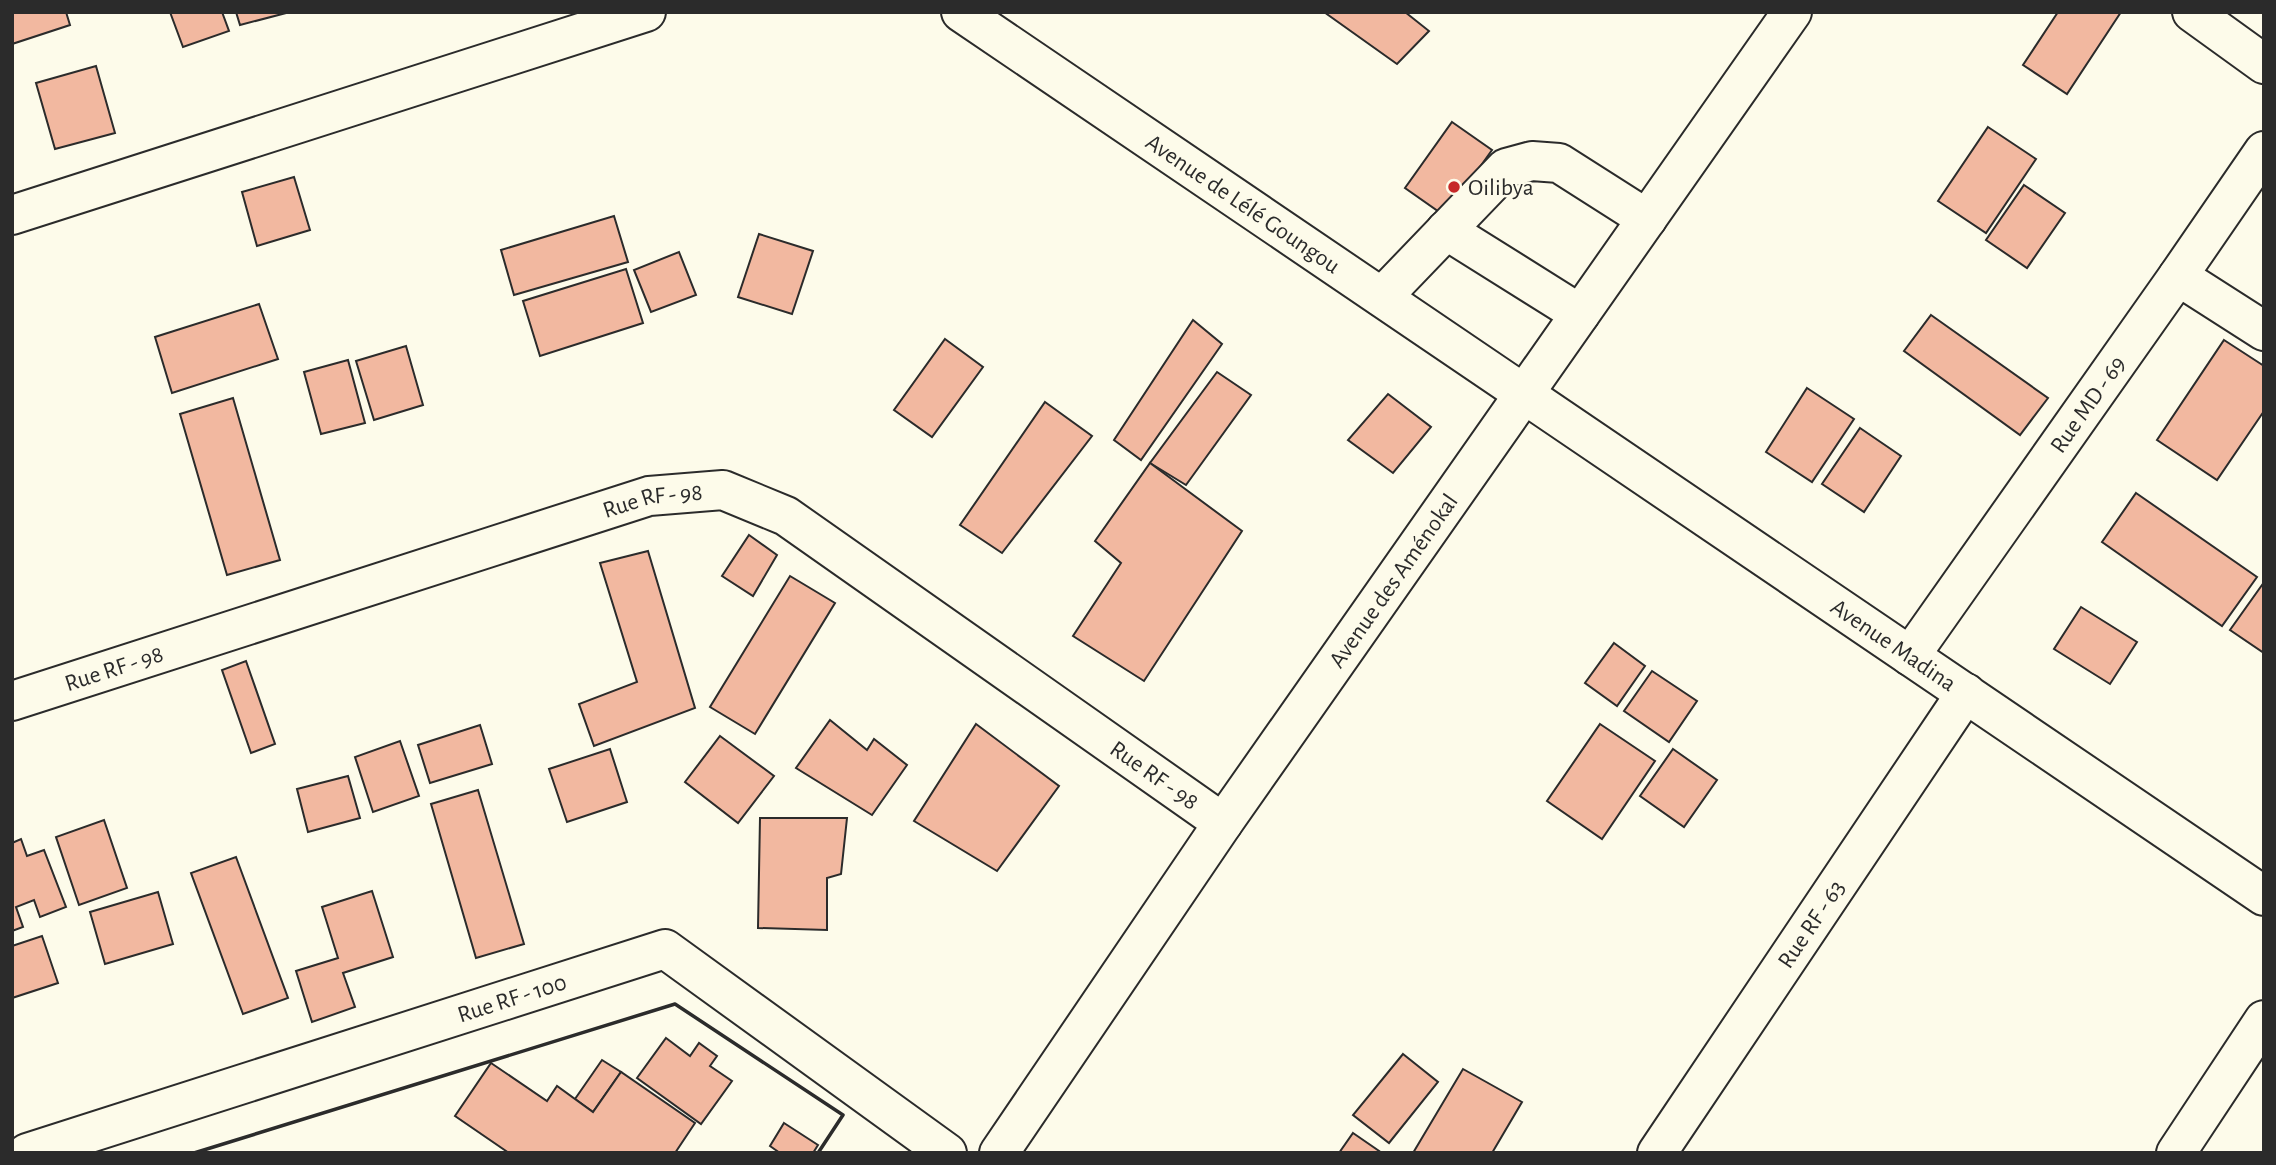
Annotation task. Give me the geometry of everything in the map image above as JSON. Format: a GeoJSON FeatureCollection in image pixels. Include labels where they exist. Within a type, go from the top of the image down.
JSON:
{"type":"FeatureCollection","features":[{"type":"Feature","properties":{"kind":"street"},"geometry":{"type":"LineString","coordinates":[[12,215],[646,12]]}},
{"type":"Feature","properties":{"kind":"street","name":"Avenue des Aménokal"},"geometry":{"type":"LineString","coordinates":[[999,1153],[1223,823],[1792,12]]}},
{"type":"Feature","properties":{"kind":"street"},"geometry":{"type":"LineString","coordinates":[[2192,12],[2264,64]]}},
{"type":"Feature","properties":{"kind":"street","name":"Avenue de Lélé Goungou"},"geometry":{"type":"LineString","coordinates":[[972,15],[1525,393]]}},
{"type":"Feature","properties":{"kind":"street","name":"Rue MD - 69"},"geometry":{"type":"LineString","coordinates":[[1910,656],[2264,151]]}},
{"type":"Feature","properties":{"kind":"street"},"geometry":{"type":"LineString","coordinates":[[1382,297],[1506,168],[1532,161],[1559,163],[1647,219]]}},
{"type":"Feature","properties":{"kind":"street"},"geometry":{"type":"LineString","coordinates":[[1446,230],[1580,314]]}},
{"type":"Feature","properties":{"kind":"street"},"geometry":{"type":"LineString","coordinates":[[2178,276],[2264,331]]}},
{"type":"Feature","properties":{"kind":"street","name":"Avenue Madina"},"geometry":{"type":"LineString","coordinates":[[1525,393],[2264,896]]}},
{"type":"Feature","properties":{"kind":"street","name":"Rue RF - 98"},"geometry":{"type":"LineString","coordinates":[[12,701],[649,496],[723,490],[786,516],[1223,823]]}},
{"type":"Feature","properties":{"kind":"street","name":"Rue RF - 63"},"geometry":{"type":"LineString","coordinates":[[1657,1153],[1966,693]]}},
{"type":"Feature","properties":{"kind":"street","name":"Rue RF - 100"},"geometry":{"type":"LineString","coordinates":[[27,1153],[665,949],[947,1153]]}},
{"type":"Feature","properties":{"kind":"street"},"geometry":{"type":"LineString","coordinates":[[2176,1153],[2264,1020]]}},
{"type":"Feature","properties":{"kind":"building"},"geometry":{"type":"Polygon","coordinates":[[[12,12],[66,12],[70,25],[12,44],[12,12]]]}},
{"type":"Feature","properties":{"kind":"building"},"geometry":{"type":"Polygon","coordinates":[[[170,12],[222,12],[229,31],[183,47],[170,12]]]}},
{"type":"Feature","properties":{"kind":"building"},"geometry":{"type":"Polygon","coordinates":[[[236,12],[290,12],[240,25],[236,12]]]}},
{"type":"Feature","properties":{"kind":"building"},"geometry":{"type":"Polygon","coordinates":[[[1324,12],[1405,12],[1429,31],[1397,64],[1324,12]]]}},
{"type":"Feature","properties":{"kind":"building"},"geometry":{"type":"Polygon","coordinates":[[[2058,12],[2121,12],[2067,94],[2023,65],[2058,12]]]}},
{"type":"Feature","properties":{"kind":"building"},"geometry":{"type":"Polygon","coordinates":[[[96,66],[115,133],[55,149],[36,83],[96,66]]]}},
{"type":"Feature","properties":{"kind":"building"},"geometry":{"type":"Polygon","coordinates":[[[1452,122],[1492,150],[1445,216],[1405,188],[1452,122]]]}},
{"type":"Feature","properties":{"kind":"building"},"geometry":{"type":"Polygon","coordinates":[[[1988,127],[2036,159],[1986,233],[1938,201],[1988,127]]]}},
{"type":"Feature","properties":{"kind":"building"},"geometry":{"type":"Polygon","coordinates":[[[294,177],[310,230],[257,246],[242,192],[294,177]]]}},
{"type":"Feature","properties":{"kind":"building"},"geometry":{"type":"Polygon","coordinates":[[[2024,185],[2065,213],[2027,268],[1986,240],[2024,185]]]}},
{"type":"Feature","properties":{"kind":"building"},"geometry":{"type":"Polygon","coordinates":[[[614,216],[628,262],[514,295],[501,250],[614,216]]]}},
{"type":"Feature","properties":{"kind":"building"},"geometry":{"type":"Polygon","coordinates":[[[759,234],[813,251],[792,314],[738,297],[759,234]]]}},
{"type":"Feature","properties":{"kind":"building"},"geometry":{"type":"Polygon","coordinates":[[[679,252],[696,295],[651,312],[634,270],[679,252]]]}},
{"type":"Feature","properties":{"kind":"building"},"geometry":{"type":"Polygon","coordinates":[[[626,269],[643,323],[540,356],[523,301],[626,269]]]}},
{"type":"Feature","properties":{"kind":"building"},"geometry":{"type":"Polygon","coordinates":[[[259,304],[278,359],[172,393],[155,337],[259,304]]]}},
{"type":"Feature","properties":{"kind":"building"},"geometry":{"type":"Polygon","coordinates":[[[1931,315],[2048,398],[2020,435],[1904,351],[1931,315]]]}},
{"type":"Feature","properties":{"kind":"building"},"geometry":{"type":"Polygon","coordinates":[[[1193,320],[1222,344],[1141,460],[1114,440],[1193,320]]]}},
{"type":"Feature","properties":{"kind":"building"},"geometry":{"type":"Polygon","coordinates":[[[945,339],[983,367],[932,437],[894,410],[945,339]]]}},
{"type":"Feature","properties":{"kind":"building"},"geometry":{"type":"Polygon","coordinates":[[[2224,340],[2264,366],[2264,411],[2217,480],[2157,440],[2224,340]]]}},
{"type":"Feature","properties":{"kind":"building"},"geometry":{"type":"Polygon","coordinates":[[[406,346],[423,405],[374,420],[356,361],[406,346]]]}},
{"type":"Feature","properties":{"kind":"building"},"geometry":{"type":"Polygon","coordinates":[[[348,360],[365,423],[321,434],[304,372],[348,360]]]}},
{"type":"Feature","properties":{"kind":"building"},"geometry":{"type":"Polygon","coordinates":[[[1217,372],[1251,395],[1186,485],[1150,463],[1217,372]]]}},
{"type":"Feature","properties":{"kind":"building"},"geometry":{"type":"Polygon","coordinates":[[[1807,388],[1854,419],[1812,482],[1766,452],[1807,388]]]}},
{"type":"Feature","properties":{"kind":"building"},"geometry":{"type":"Polygon","coordinates":[[[1388,394],[1431,427],[1393,473],[1348,440],[1388,394]]]}},
{"type":"Feature","properties":{"kind":"building"},"geometry":{"type":"Polygon","coordinates":[[[233,398],[280,560],[227,575],[180,414],[233,398]]]}},
{"type":"Feature","properties":{"kind":"building"},"geometry":{"type":"Polygon","coordinates":[[[1045,402],[1092,436],[1002,553],[960,525],[1045,402]]]}},
{"type":"Feature","properties":{"kind":"building"},"geometry":{"type":"Polygon","coordinates":[[[1860,428],[1901,456],[1864,512],[1822,484],[1860,428]]]}},
{"type":"Feature","properties":{"kind":"building"},"geometry":{"type":"Polygon","coordinates":[[[1150,463],[1242,531],[1144,681],[1073,636],[1121,563],[1095,541],[1150,463]]]}},
{"type":"Feature","properties":{"kind":"building"},"geometry":{"type":"Polygon","coordinates":[[[2136,493],[2257,577],[2222,626],[2102,542],[2136,493]]]}},
{"type":"Feature","properties":{"kind":"building"},"geometry":{"type":"Polygon","coordinates":[[[749,535],[777,555],[753,596],[722,576],[749,535]]]}},
{"type":"Feature","properties":{"kind":"building"},"geometry":{"type":"Polygon","coordinates":[[[648,551],[695,708],[594,746],[579,704],[637,682],[600,563],[648,551]]]}},
{"type":"Feature","properties":{"kind":"building"},"geometry":{"type":"Polygon","coordinates":[[[790,576],[835,603],[755,734],[710,707],[790,576]]]}},
{"type":"Feature","properties":{"kind":"building"},"geometry":{"type":"Polygon","coordinates":[[[2262,585],[2264,587],[2264,653],[2230,630],[2262,585]]]}},
{"type":"Feature","properties":{"kind":"building"},"geometry":{"type":"Polygon","coordinates":[[[2081,607],[2137,642],[2110,684],[2054,649],[2081,607]]]}},
{"type":"Feature","properties":{"kind":"building"},"geometry":{"type":"Polygon","coordinates":[[[1614,643],[1645,666],[1617,706],[1585,683],[1614,643]]]}},
{"type":"Feature","properties":{"kind":"building"},"geometry":{"type":"Polygon","coordinates":[[[246,661],[275,744],[251,753],[222,670],[246,661]]]}},
{"type":"Feature","properties":{"kind":"building"},"geometry":{"type":"Polygon","coordinates":[[[1652,671],[1697,701],[1669,742],[1624,711],[1652,671]]]}},
{"type":"Feature","properties":{"kind":"building"},"geometry":{"type":"Polygon","coordinates":[[[830,720],[867,750],[874,739],[907,765],[872,815],[796,768],[830,720]]]}},
{"type":"Feature","properties":{"kind":"building"},"geometry":{"type":"Polygon","coordinates":[[[976,724],[1059,786],[997,871],[914,821],[976,724]]]}},
{"type":"Feature","properties":{"kind":"building"},"geometry":{"type":"Polygon","coordinates":[[[1600,724],[1655,761],[1602,839],[1547,801],[1600,724]]]}},
{"type":"Feature","properties":{"kind":"building"},"geometry":{"type":"Polygon","coordinates":[[[480,725],[492,764],[430,783],[418,745],[480,725]]]}},
{"type":"Feature","properties":{"kind":"building"},"geometry":{"type":"Polygon","coordinates":[[[720,736],[774,776],[738,823],[685,782],[720,736]]]}},
{"type":"Feature","properties":{"kind":"building"},"geometry":{"type":"Polygon","coordinates":[[[400,741],[419,796],[373,812],[355,757],[400,741]]]}},
{"type":"Feature","properties":{"kind":"building"},"geometry":{"type":"Polygon","coordinates":[[[610,749],[627,802],[567,822],[549,769],[610,749]]]}},
{"type":"Feature","properties":{"kind":"building"},"geometry":{"type":"Polygon","coordinates":[[[1673,749],[1717,780],[1684,827],[1640,796],[1673,749]]]}},
{"type":"Feature","properties":{"kind":"building"},"geometry":{"type":"Polygon","coordinates":[[[348,776],[360,818],[308,832],[297,789],[348,776]]]}},
{"type":"Feature","properties":{"kind":"building"},"geometry":{"type":"Polygon","coordinates":[[[478,790],[524,944],[476,958],[431,804],[478,790]]]}},
{"type":"Feature","properties":{"kind":"building"},"geometry":{"type":"Polygon","coordinates":[[[760,818],[847,818],[841,874],[827,878],[827,930],[758,928],[760,818]]]}},
{"type":"Feature","properties":{"kind":"building"},"geometry":{"type":"Polygon","coordinates":[[[104,820],[127,888],[79,905],[56,837],[104,820]]]}},
{"type":"Feature","properties":{"kind":"building"},"geometry":{"type":"Polygon","coordinates":[[[21,839],[27,856],[44,850],[66,907],[40,917],[34,900],[16,907],[23,927],[12,931],[12,843],[21,839]]]}},
{"type":"Feature","properties":{"kind":"building"},"geometry":{"type":"Polygon","coordinates":[[[236,857],[288,998],[243,1014],[191,873],[236,857]]]}},
{"type":"Feature","properties":{"kind":"building"},"geometry":{"type":"Polygon","coordinates":[[[372,891],[393,957],[343,973],[355,1007],[312,1022],[296,971],[338,958],[322,907],[372,891]]]}},
{"type":"Feature","properties":{"kind":"building"},"geometry":{"type":"Polygon","coordinates":[[[158,892],[173,944],[105,964],[90,912],[158,892]]]}},
{"type":"Feature","properties":{"kind":"building"},"geometry":{"type":"Polygon","coordinates":[[[42,936],[58,983],[12,998],[12,946],[42,936]]]}},
{"type":"Feature","properties":{"kind":"building"},"geometry":{"type":"Polygon","coordinates":[[[666,1038],[690,1056],[699,1043],[717,1056],[710,1066],[732,1081],[701,1124],[637,1078],[666,1038]]]}},
{"type":"Feature","properties":{"kind":"building"},"geometry":{"type":"Polygon","coordinates":[[[1403,1054],[1438,1082],[1389,1143],[1353,1115],[1403,1054]]]}},
{"type":"Feature","properties":{"kind":"building"},"geometry":{"type":"Polygon","coordinates":[[[602,1060],[621,1072],[593,1112],[575,1099],[602,1060]]]}},
{"type":"Feature","properties":{"kind":"building"},"geometry":{"type":"Polygon","coordinates":[[[491,1063],[547,1101],[557,1086],[593,1112],[621,1072],[695,1123],[675,1153],[509,1153],[455,1116],[491,1063]]]}},
{"type":"Feature","properties":{"kind":"building"},"geometry":{"type":"Polygon","coordinates":[[[1463,1069],[1522,1102],[1492,1153],[1413,1153],[1463,1069]]]}},
{"type":"Feature","properties":{"kind":"building"},"geometry":{"type":"Polygon","coordinates":[[[784,1123],[818,1145],[813,1153],[780,1153],[770,1146],[784,1123]]]}},
{"type":"Feature","properties":{"kind":"building"},"geometry":{"type":"Polygon","coordinates":[[[1353,1133],[1382,1153],[1339,1153],[1353,1133]]]}},
{"type":"Feature","properties":{"kind":"wall"},"geometry":{"type":"LineString","coordinates":[[194,1153],[675,1004],[843,1115],[818,1153]]}},
{"type":"Feature","properties":{"kind":"place","name":"Oilibya"},"geometry":{"type":"Point","coordinates":[1454,187]}}]}
